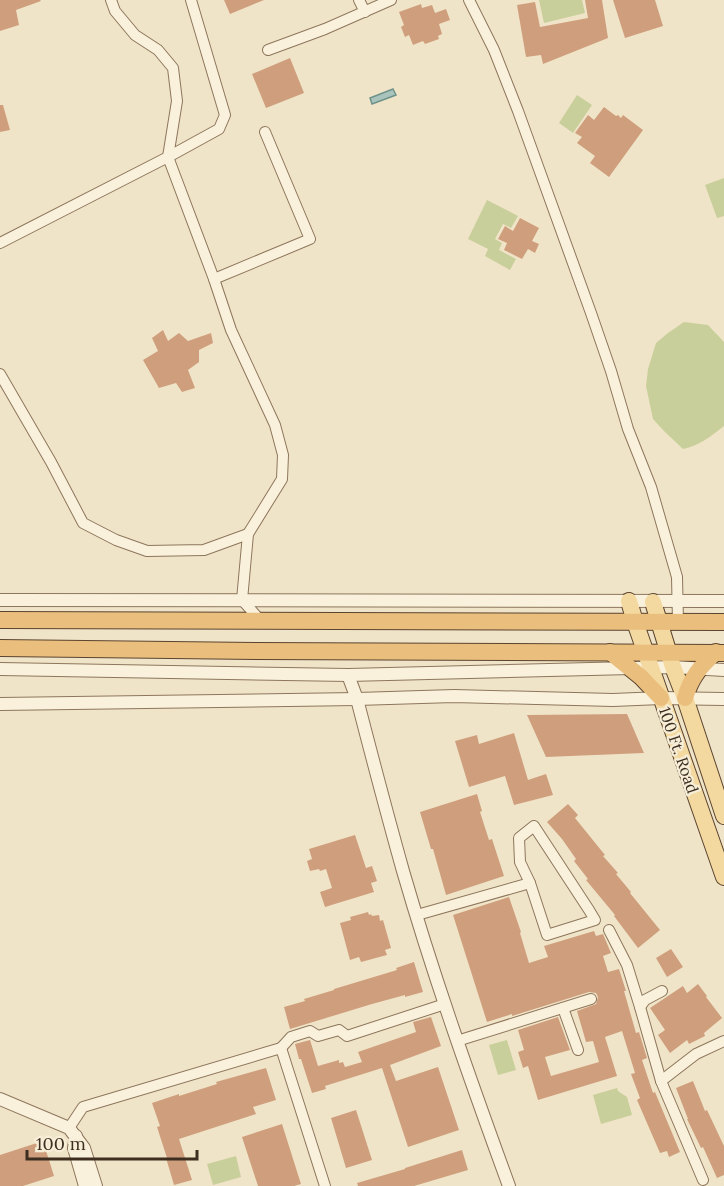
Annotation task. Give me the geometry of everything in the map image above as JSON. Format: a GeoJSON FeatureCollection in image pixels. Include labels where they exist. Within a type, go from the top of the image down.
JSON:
{"type":"FeatureCollection","features":[{"type":"Feature","properties":{"kind":"highway"},"geometry":{"type":"LineString","coordinates":[[0,620],[724,622]]}},
{"type":"Feature","properties":{"kind":"highway"},"geometry":{"type":"LineString","coordinates":[[0,648],[610,652],[648,660],[671,660],[720,652]]}},
{"type":"Feature","properties":{"kind":"highway"},"geometry":{"type":"LineString","coordinates":[[610,652],[641,677],[661,698]]}},
{"type":"Feature","properties":{"kind":"highway"},"geometry":{"type":"LineString","coordinates":[[685,698],[689,685],[699,668],[720,652]]}},
{"type":"Feature","properties":{"kind":"main road","name":"100 Ft. Road"},"geometry":{"type":"LineString","coordinates":[[629,601],[724,878]]}},
{"type":"Feature","properties":{"kind":"main road","name":"100 Ft. Road"},"geometry":{"type":"LineString","coordinates":[[653,602],[724,816]]}},
{"type":"Feature","properties":{"kind":"street"},"geometry":{"type":"LineString","coordinates":[[111,0],[115,10],[135,35],[158,50],[173,69],[177,101],[168,156],[231,330],[274,425],[283,455],[282,479],[248,534],[242,600],[260,620]]}},
{"type":"Feature","properties":{"kind":"street"},"geometry":{"type":"LineString","coordinates":[[0,243],[219,129],[225,115],[191,0]]}},
{"type":"Feature","properties":{"kind":"street"},"geometry":{"type":"LineString","coordinates":[[359,0],[365,12]]}},
{"type":"Feature","properties":{"kind":"street"},"geometry":{"type":"LineString","coordinates":[[268,50],[325,29],[391,0]]}},
{"type":"Feature","properties":{"kind":"street"},"geometry":{"type":"LineString","coordinates":[[469,0],[494,50],[518,111],[591,313],[628,429],[651,486],[676,577],[678,622]]}},
{"type":"Feature","properties":{"kind":"street"},"geometry":{"type":"LineString","coordinates":[[214,279],[310,240],[265,132]]}},
{"type":"Feature","properties":{"kind":"street"},"geometry":{"type":"LineString","coordinates":[[0,374],[83,523],[116,540],[147,550],[204,550],[248,534]]}},
{"type":"Feature","properties":{"kind":"street"},"geometry":{"type":"LineString","coordinates":[[0,600],[724,601]]}},
{"type":"Feature","properties":{"kind":"street"},"geometry":{"type":"LineString","coordinates":[[529,622],[530,600]]}},
{"type":"Feature","properties":{"kind":"street"},"geometry":{"type":"LineString","coordinates":[[0,669],[348,675],[630,668],[648,660]]}},
{"type":"Feature","properties":{"kind":"street"},"geometry":{"type":"LineString","coordinates":[[671,660],[699,668],[724,670]]}},
{"type":"Feature","properties":{"kind":"street"},"geometry":{"type":"LineString","coordinates":[[348,675],[357,699],[403,871],[457,1041],[509,1186]]}},
{"type":"Feature","properties":{"kind":"street"},"geometry":{"type":"LineString","coordinates":[[0,704],[454,696],[613,700],[724,699]]}},
{"type":"Feature","properties":{"kind":"street"},"geometry":{"type":"LineString","coordinates":[[534,826],[596,920],[547,935],[530,883],[520,862],[519,838],[534,826]]}},
{"type":"Feature","properties":{"kind":"street"},"geometry":{"type":"LineString","coordinates":[[417,915],[530,883]]}},
{"type":"Feature","properties":{"kind":"street"},"geometry":{"type":"LineString","coordinates":[[609,930],[627,965],[661,1081],[703,1180]]}},
{"type":"Feature","properties":{"kind":"street"},"geometry":{"type":"LineString","coordinates":[[640,1007],[645,1000],[662,991]]}},
{"type":"Feature","properties":{"kind":"street"},"geometry":{"type":"LineString","coordinates":[[457,1041],[591,999]]}},
{"type":"Feature","properties":{"kind":"street"},"geometry":{"type":"LineString","coordinates":[[86,1186],[74,1148],[72,1132],[82,1107],[281,1048],[291,1036],[310,1031],[318,1036],[339,1030],[346,1036],[445,1004]]}},
{"type":"Feature","properties":{"kind":"street"},"geometry":{"type":"LineString","coordinates":[[564,1008],[578,1050]]}},
{"type":"Feature","properties":{"kind":"street"},"geometry":{"type":"LineString","coordinates":[[661,1081],[696,1054],[724,1041]]}},
{"type":"Feature","properties":{"kind":"street"},"geometry":{"type":"LineString","coordinates":[[281,1048],[325,1186]]}},
{"type":"Feature","properties":{"kind":"street"},"geometry":{"type":"LineString","coordinates":[[0,1100],[72,1132],[84,1148],[96,1186]]}},
{"type":"Feature","properties":{"kind":"green space"},"geometry":{"type":"Polygon","coordinates":[[[539,0],[582,0],[585,13],[544,23],[539,0]]]}},
{"type":"Feature","properties":{"kind":"green space"},"geometry":{"type":"Polygon","coordinates":[[[577,95],[592,105],[573,133],[559,123],[577,95]]]}},
{"type":"Feature","properties":{"kind":"green space"},"geometry":{"type":"Polygon","coordinates":[[[724,178],[724,216],[717,218],[705,185],[724,178]]]}},
{"type":"Feature","properties":{"kind":"green space"},"geometry":{"type":"Polygon","coordinates":[[[487,200],[518,216],[511,228],[503,224],[495,239],[502,243],[499,250],[516,259],[510,270],[485,256],[488,249],[468,239],[487,200]]]}},
{"type":"Feature","properties":{"kind":"green space"},"geometry":{"type":"Polygon","coordinates":[[[684,322],[708,325],[724,342],[724,426],[700,443],[683,449],[653,419],[646,386],[648,369],[656,343],[684,322]]]}},
{"type":"Feature","properties":{"kind":"green space"},"geometry":{"type":"Polygon","coordinates":[[[507,1040],[516,1070],[498,1075],[489,1045],[507,1040]]]}},
{"type":"Feature","properties":{"kind":"green space"},"geometry":{"type":"Polygon","coordinates":[[[617,1088],[627,1097],[632,1115],[601,1124],[593,1095],[617,1088]]]}},
{"type":"Feature","properties":{"kind":"green space"},"geometry":{"type":"Polygon","coordinates":[[[236,1156],[241,1177],[213,1185],[207,1164],[236,1156]]]}},
{"type":"Feature","properties":{"kind":"water"},"geometry":{"type":"Polygon","coordinates":[[[393,89],[396,95],[372,104],[370,98],[393,89]]]}},
{"type":"Feature","properties":{"kind":"building"},"geometry":{"type":"Polygon","coordinates":[[[0,0],[41,1],[16,10],[19,25],[0,31],[0,0]]]}},
{"type":"Feature","properties":{"kind":"building"},"geometry":{"type":"Polygon","coordinates":[[[224,0],[264,0],[230,14],[224,0]]]}},
{"type":"Feature","properties":{"kind":"building"},"geometry":{"type":"Polygon","coordinates":[[[585,0],[602,0],[608,38],[543,64],[541,55],[526,57],[517,5],[535,2],[540,27],[588,18],[585,0]]]}},
{"type":"Feature","properties":{"kind":"building"},"geometry":{"type":"Polygon","coordinates":[[[613,0],[655,0],[663,26],[625,38],[613,0]]]}},
{"type":"Feature","properties":{"kind":"building"},"geometry":{"type":"Polygon","coordinates":[[[421,4],[422,8],[432,5],[435,13],[446,9],[450,20],[439,24],[442,34],[438,36],[439,39],[413,45],[409,35],[405,37],[401,27],[404,25],[399,12],[421,4]]]}},
{"type":"Feature","properties":{"kind":"building"},"geometry":{"type":"Polygon","coordinates":[[[290,58],[304,93],[266,108],[252,74],[290,58]]]}},
{"type":"Feature","properties":{"kind":"building"},"geometry":{"type":"Polygon","coordinates":[[[0,105],[3,105],[10,130],[0,132],[0,105]]]}},
{"type":"Feature","properties":{"kind":"building"},"geometry":{"type":"Polygon","coordinates":[[[604,107],[616,116],[621,118],[623,115],[643,130],[609,177],[590,163],[595,156],[577,143],[582,137],[575,133],[588,115],[594,120],[604,107]]]}},
{"type":"Feature","properties":{"kind":"building"},"geometry":{"type":"Polygon","coordinates":[[[520,218],[539,228],[532,241],[539,244],[535,253],[528,249],[522,259],[504,250],[507,243],[498,239],[505,226],[513,231],[520,218]]]}},
{"type":"Feature","properties":{"kind":"building"},"geometry":{"type":"Polygon","coordinates":[[[163,330],[168,341],[179,333],[188,341],[211,333],[213,343],[199,350],[199,362],[188,370],[195,388],[182,392],[176,383],[159,388],[143,360],[158,351],[152,338],[163,330]]]}},
{"type":"Feature","properties":{"kind":"building"},"geometry":{"type":"Polygon","coordinates":[[[627,714],[644,753],[546,757],[527,715],[627,714]]]}},
{"type":"Feature","properties":{"kind":"building"},"geometry":{"type":"Polygon","coordinates":[[[514,733],[528,780],[546,774],[553,795],[514,805],[505,776],[469,787],[455,741],[477,735],[479,744],[514,733]]]}},
{"type":"Feature","properties":{"kind":"building"},"geometry":{"type":"Polygon","coordinates":[[[477,794],[489,840],[492,839],[504,876],[446,895],[420,812],[477,794]]]}},
{"type":"Feature","properties":{"kind":"building"},"geometry":{"type":"Polygon","coordinates":[[[568,804],[578,815],[575,818],[660,930],[638,948],[586,880],[588,879],[574,861],[576,859],[547,822],[568,804]]]}},
{"type":"Feature","properties":{"kind":"building"},"geometry":{"type":"Polygon","coordinates":[[[355,835],[366,868],[372,866],[377,881],[371,883],[374,892],[325,907],[320,892],[332,888],[326,869],[310,871],[307,861],[312,859],[309,849],[355,835]]]}},
{"type":"Feature","properties":{"kind":"building"},"geometry":{"type":"Polygon","coordinates":[[[509,897],[529,963],[548,957],[544,946],[594,931],[596,936],[603,934],[611,953],[603,956],[608,972],[619,969],[636,1033],[639,1032],[647,1058],[642,1060],[653,1093],[655,1092],[680,1152],[669,1157],[667,1151],[660,1153],[637,1100],[640,1098],[631,1074],[635,1073],[622,1031],[605,1037],[617,1076],[538,1100],[528,1066],[523,1068],[518,1052],[524,1050],[518,1030],[558,1017],[570,1050],[545,1057],[551,1076],[599,1062],[593,1041],[586,1042],[577,1011],[596,1004],[598,997],[596,993],[589,992],[487,1022],[453,915],[509,897]]]}},
{"type":"Feature","properties":{"kind":"building"},"geometry":{"type":"Polygon","coordinates":[[[368,912],[372,916],[379,915],[380,921],[383,920],[391,948],[385,950],[387,955],[361,962],[359,957],[350,960],[340,923],[351,920],[350,917],[368,912]]]}},
{"type":"Feature","properties":{"kind":"building"},"geometry":{"type":"Polygon","coordinates":[[[671,949],[683,967],[667,977],[656,958],[671,949]]]}},
{"type":"Feature","properties":{"kind":"building"},"geometry":{"type":"Polygon","coordinates":[[[414,962],[423,992],[372,1004],[290,1029],[284,1007],[397,970],[396,968],[414,962]]]}},
{"type":"Feature","properties":{"kind":"building"},"geometry":{"type":"Polygon","coordinates":[[[698,984],[722,1018],[704,1033],[705,1036],[689,1044],[687,1040],[670,1053],[658,1035],[665,1030],[650,1008],[683,986],[687,993],[698,984]]]}},
{"type":"Feature","properties":{"kind":"building"},"geometry":{"type":"Polygon","coordinates":[[[431,1017],[441,1046],[390,1065],[396,1081],[438,1067],[459,1130],[408,1147],[382,1068],[325,1086],[326,1089],[312,1093],[295,1044],[310,1040],[318,1066],[339,1060],[339,1063],[343,1062],[345,1067],[362,1062],[358,1052],[416,1032],[413,1022],[431,1017]]]}},
{"type":"Feature","properties":{"kind":"building"},"geometry":{"type":"Polygon","coordinates":[[[266,1068],[276,1100],[253,1107],[256,1114],[179,1139],[192,1180],[174,1185],[152,1103],[266,1068]]]}},
{"type":"Feature","properties":{"kind":"building"},"geometry":{"type":"Polygon","coordinates":[[[693,1081],[705,1111],[707,1110],[724,1146],[724,1175],[717,1178],[687,1119],[676,1088],[693,1081]]]}},
{"type":"Feature","properties":{"kind":"building"},"geometry":{"type":"Polygon","coordinates":[[[356,1110],[372,1160],[346,1168],[331,1118],[356,1110]]]}},
{"type":"Feature","properties":{"kind":"building"},"geometry":{"type":"Polygon","coordinates":[[[282,1124],[301,1184],[258,1186],[242,1137],[282,1124]]]}},
{"type":"Feature","properties":{"kind":"building"},"geometry":{"type":"Polygon","coordinates":[[[43,1141],[54,1176],[23,1186],[0,1186],[0,1155],[43,1141]]]}},
{"type":"Feature","properties":{"kind":"building"},"geometry":{"type":"Polygon","coordinates":[[[462,1150],[468,1170],[414,1186],[358,1186],[357,1183],[405,1169],[462,1150]]]}}]}
